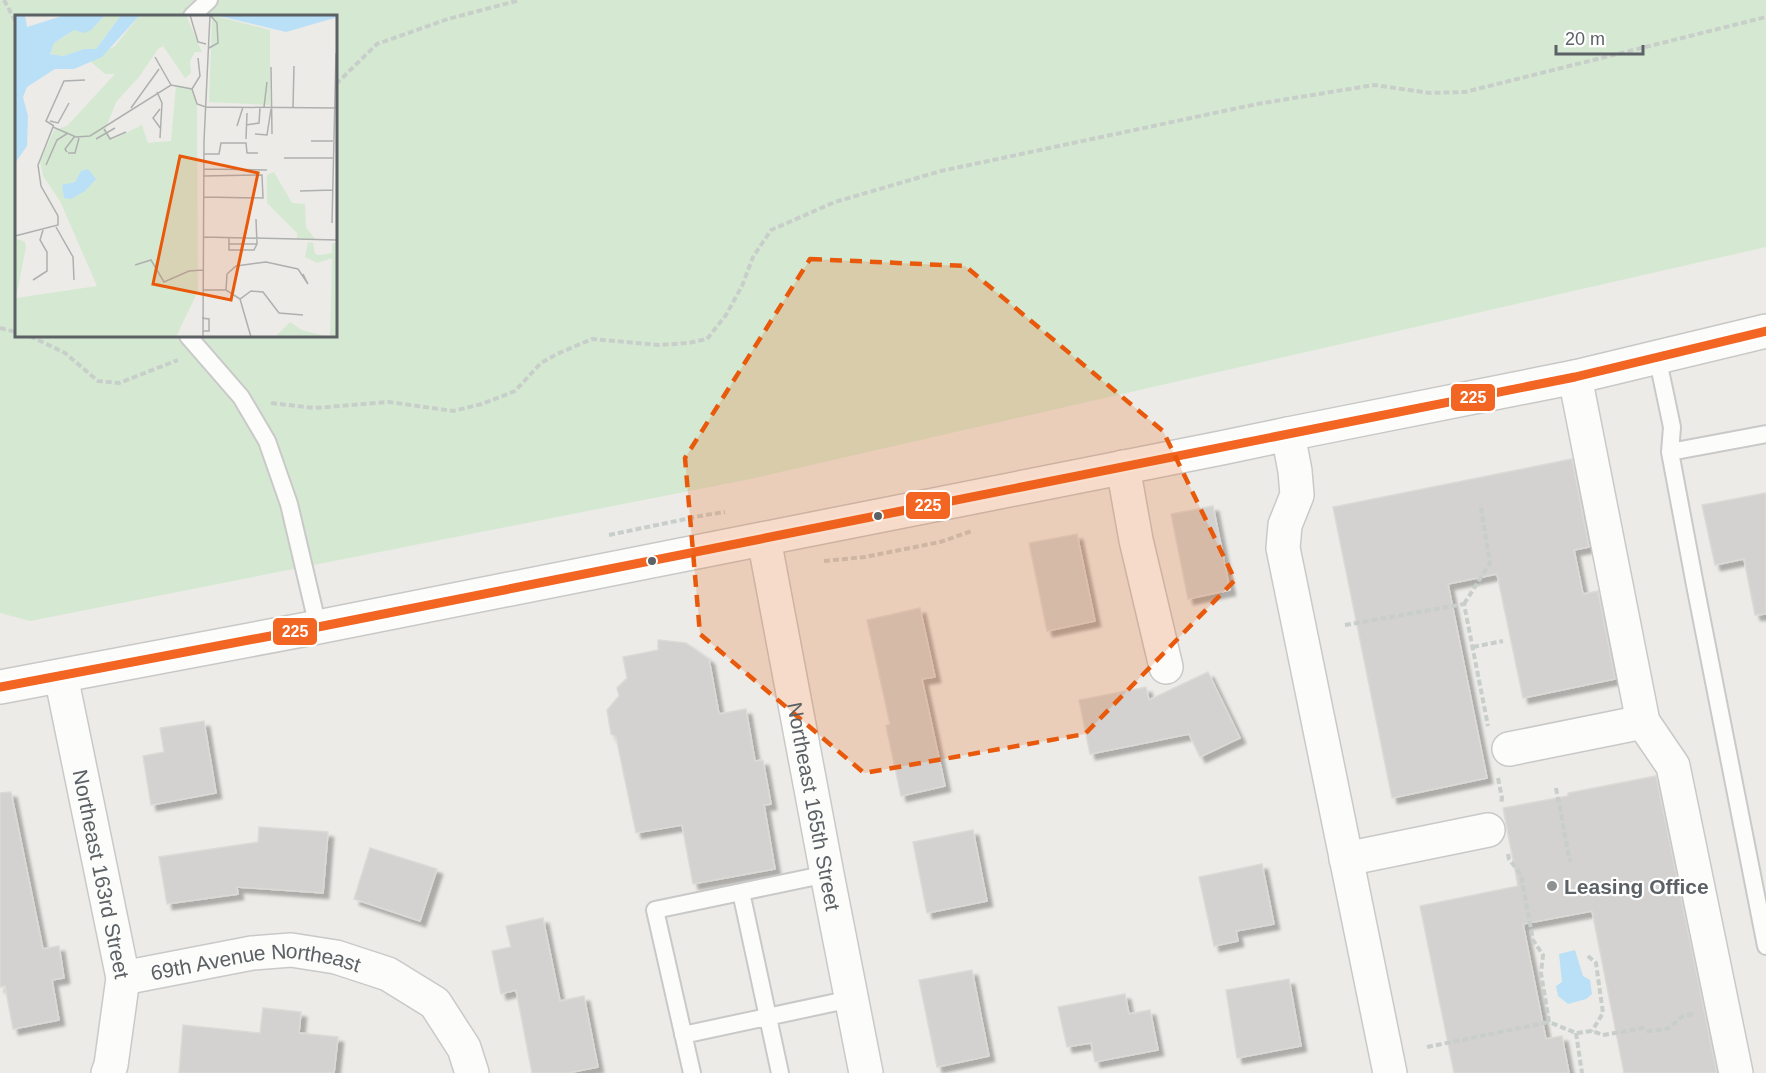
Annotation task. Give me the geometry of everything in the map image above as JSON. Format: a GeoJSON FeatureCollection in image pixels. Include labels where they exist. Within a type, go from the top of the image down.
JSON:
{"type":"FeatureCollection","features":[{"type":"Feature","properties":{"kind":"street"},"geometry":{"type":"LineString","coordinates":[[0,687],[318,627],[1575,377],[1766,331]]}},
{"type":"Feature","properties":{"kind":"street"},"geometry":{"type":"LineString","coordinates":[[1575,377],[1643,722],[1673,766],[1736,1073]]}},
{"type":"Feature","properties":{"kind":"street"},"geometry":{"type":"LineString","coordinates":[[1288,434],[1297,495],[1285,525],[1283,548],[1390,1073]]}},
{"type":"Feature","properties":{"kind":"street"},"geometry":{"type":"LineString","coordinates":[[1123,467],[1136,540],[1166,667]]}},
{"type":"Feature","properties":{"kind":"street","name":"Northeast 165th Street"},"geometry":{"type":"LineString","coordinates":[[764,539],[866,1073]]}},
{"type":"Feature","properties":{"kind":"street","name":"Northeast 163rd Street"},"geometry":{"type":"LineString","coordinates":[[61,676],[123,978],[108,1073]]}},
{"type":"Feature","properties":{"kind":"street"},"geometry":{"type":"LineString","coordinates":[[1499,753],[1643,722]]}},
{"type":"Feature","properties":{"kind":"street"},"geometry":{"type":"LineString","coordinates":[[1346,859],[1498,829]]}},
{"type":"Feature","properties":{"kind":"street","name":"69th Avenue Northeast"},"geometry":{"type":"LineString","coordinates":[[123,978],[252,953],[291,950],[336,957],[388,974],[435,1003],[464,1048],[472,1073]]}},
{"type":"Feature","properties":{"kind":"lane"},"geometry":{"type":"LineString","coordinates":[[193,15],[209,0]]}},
{"type":"Feature","properties":{"kind":"lane"},"geometry":{"type":"LineString","coordinates":[[190,338],[241,397],[267,441],[289,504],[318,627]]}},
{"type":"Feature","properties":{"kind":"lane"},"geometry":{"type":"LineString","coordinates":[[1657,356],[1672,427],[1670,452],[1766,946]]}},
{"type":"Feature","properties":{"kind":"lane"},"geometry":{"type":"LineString","coordinates":[[1670,452],[1766,434]]}},
{"type":"Feature","properties":{"kind":"lane"},"geometry":{"type":"LineString","coordinates":[[692,1073],[656,910],[827,874]]}},
{"type":"Feature","properties":{"kind":"lane"},"geometry":{"type":"LineString","coordinates":[[741,892],[780,1073]]}},
{"type":"Feature","properties":{"kind":"lane"},"geometry":{"type":"LineString","coordinates":[[684,1035],[852,999]]}},
{"type":"Feature","properties":{"kind":"path"},"geometry":{"type":"LineString","coordinates":[[4,0],[15,20]]}},
{"type":"Feature","properties":{"kind":"path"},"geometry":{"type":"LineString","coordinates":[[338,82],[377,44],[448,19],[520,0]]}},
{"type":"Feature","properties":{"kind":"path"},"geometry":{"type":"LineString","coordinates":[[264,399],[273,404],[314,408],[389,402],[453,411],[482,404],[515,390],[541,363],[592,339],[659,345],[707,339],[726,315],[742,286],[753,257],[771,230],[835,202],[941,171],[1257,104],[1374,85],[1430,93],[1465,92],[1766,17]]}},
{"type":"Feature","properties":{"kind":"path"},"geometry":{"type":"LineString","coordinates":[[0,328],[15,332]]}},
{"type":"Feature","properties":{"kind":"path"},"geometry":{"type":"LineString","coordinates":[[34,338],[65,353],[98,381],[119,383],[200,351]]}},
{"type":"Feature","properties":{"kind":"path"},"geometry":{"type":"LineString","coordinates":[[1481,508],[1490,563],[1464,604],[1499,753],[1502,798],[1498,829],[1509,859],[1521,875],[1533,940],[1544,955],[1541,973],[1549,1022]]}},
{"type":"Feature","properties":{"kind":"path"},"geometry":{"type":"LineString","coordinates":[[1345,625],[1464,604]]}},
{"type":"Feature","properties":{"kind":"path"},"geometry":{"type":"LineString","coordinates":[[1473,647],[1503,641]]}},
{"type":"Feature","properties":{"kind":"path"},"geometry":{"type":"LineString","coordinates":[[1556,788],[1570,862]]}},
{"type":"Feature","properties":{"kind":"path"},"geometry":{"type":"LineString","coordinates":[[1588,956],[1596,963],[1603,1012],[1592,1031]]}},
{"type":"Feature","properties":{"kind":"path"},"geometry":{"type":"LineString","coordinates":[[1427,1047],[1549,1022],[1576,1034],[1592,1031],[1603,1035],[1643,1028],[1648,1031],[1667,1029],[1683,1016],[1723,1007]]}},
{"type":"Feature","properties":{"kind":"path"},"geometry":{"type":"LineString","coordinates":[[1576,1034],[1582,1073]]}},
{"type":"Feature","properties":{"kind":"highlighted area"},"geometry":{"type":"Polygon","coordinates":[[[810,259],[965,266],[1163,431],[1235,580],[1085,734],[864,773],[700,634],[685,458],[810,259]]]}},
{"type":"Feature","properties":{"kind":"green space"},"geometry":{"type":"Polygon","coordinates":[[[0,0],[1766,0],[1766,247],[750,479],[30,621],[0,613],[0,0]]]}},
{"type":"Feature","properties":{"kind":"water"},"geometry":{"type":"Polygon","coordinates":[[[1575,950],[1583,976],[1590,980],[1592,994],[1586,999],[1568,1004],[1558,996],[1556,986],[1562,982],[1559,954],[1575,950]]]}},
{"type":"Feature","properties":{"kind":"building"},"geometry":{"type":"Polygon","coordinates":[[[1572,459],[1589,547],[1574,550],[1583,594],[1598,591],[1615,679],[1523,698],[1497,574],[1448,584],[1487,778],[1392,798],[1333,507],[1572,459]]]}},
{"type":"Feature","properties":{"kind":"building"},"geometry":{"type":"Polygon","coordinates":[[[1766,493],[1766,614],[1755,615],[1744,559],[1715,565],[1702,505],[1766,493]]]}},
{"type":"Feature","properties":{"kind":"building"},"geometry":{"type":"Polygon","coordinates":[[[1213,506],[1230,590],[1188,599],[1171,514],[1213,506]]]}},
{"type":"Feature","properties":{"kind":"building"},"geometry":{"type":"Polygon","coordinates":[[[1077,534],[1095,621],[1047,631],[1029,543],[1077,534]]]}},
{"type":"Feature","properties":{"kind":"building"},"geometry":{"type":"Polygon","coordinates":[[[920,608],[935,677],[922,679],[945,786],[901,796],[886,726],[890,724],[867,620],[920,608]]]}},
{"type":"Feature","properties":{"kind":"building"},"geometry":{"type":"Polygon","coordinates":[[[658,640],[686,643],[709,659],[719,714],[746,709],[755,761],[763,760],[771,804],[764,805],[775,869],[693,884],[682,825],[636,833],[616,737],[611,734],[607,710],[619,696],[617,688],[627,678],[623,657],[658,650],[658,640]]]}},
{"type":"Feature","properties":{"kind":"building"},"geometry":{"type":"Polygon","coordinates":[[[1208,672],[1240,738],[1200,757],[1189,734],[1090,754],[1079,700],[1146,687],[1149,700],[1208,672]]]}},
{"type":"Feature","properties":{"kind":"building"},"geometry":{"type":"Polygon","coordinates":[[[204,721],[216,793],[151,805],[143,756],[164,752],[160,728],[204,721]]]}},
{"type":"Feature","properties":{"kind":"building"},"geometry":{"type":"Polygon","coordinates":[[[1656,776],[1717,1073],[1624,1073],[1592,911],[1523,924],[1546,1039],[1562,1036],[1569,1073],[1454,1073],[1420,906],[1518,886],[1503,808],[1656,776]]]}},
{"type":"Feature","properties":{"kind":"building"},"geometry":{"type":"Polygon","coordinates":[[[11,792],[43,949],[59,946],[64,978],[52,980],[59,1020],[13,1029],[5,986],[0,987],[0,793],[11,792]]]}},
{"type":"Feature","properties":{"kind":"building"},"geometry":{"type":"Polygon","coordinates":[[[259,827],[328,832],[323,893],[237,887],[238,894],[167,904],[159,857],[258,842],[259,827]]]}},
{"type":"Feature","properties":{"kind":"building"},"geometry":{"type":"Polygon","coordinates":[[[973,830],[987,901],[927,913],[913,842],[973,830]]]}},
{"type":"Feature","properties":{"kind":"building"},"geometry":{"type":"Polygon","coordinates":[[[370,848],[437,869],[420,921],[354,899],[370,848]]]}},
{"type":"Feature","properties":{"kind":"building"},"geometry":{"type":"Polygon","coordinates":[[[1262,864],[1274,924],[1236,931],[1238,941],[1214,946],[1199,877],[1262,864]]]}},
{"type":"Feature","properties":{"kind":"building"},"geometry":{"type":"Polygon","coordinates":[[[543,918],[560,1001],[584,996],[598,1067],[568,1073],[532,1073],[516,990],[501,994],[492,951],[511,947],[506,926],[543,918]]]}},
{"type":"Feature","properties":{"kind":"building"},"geometry":{"type":"Polygon","coordinates":[[[972,970],[989,1056],[937,1067],[919,980],[972,970]]]}},
{"type":"Feature","properties":{"kind":"building"},"geometry":{"type":"Polygon","coordinates":[[[1289,979],[1301,1046],[1237,1058],[1226,990],[1289,979]]]}},
{"type":"Feature","properties":{"kind":"building"},"geometry":{"type":"Polygon","coordinates":[[[1125,994],[1129,1014],[1150,1010],[1158,1050],[1095,1062],[1091,1043],[1067,1047],[1058,1007],[1125,994]]]}},
{"type":"Feature","properties":{"kind":"building"},"geometry":{"type":"Polygon","coordinates":[[[263,1008],[301,1012],[299,1033],[338,1037],[334,1073],[179,1073],[183,1025],[260,1033],[263,1008]]]}},
{"type":"Feature","properties":{"kind":"transit line","name":"225"},"geometry":{"type":"LineString","coordinates":[[0,687],[318,627],[1575,377],[1766,331]]}},
{"type":"Feature","properties":{"kind":"place","name":"Leasing Office"},"geometry":{"type":"Point","coordinates":[1552,886]}}]}
